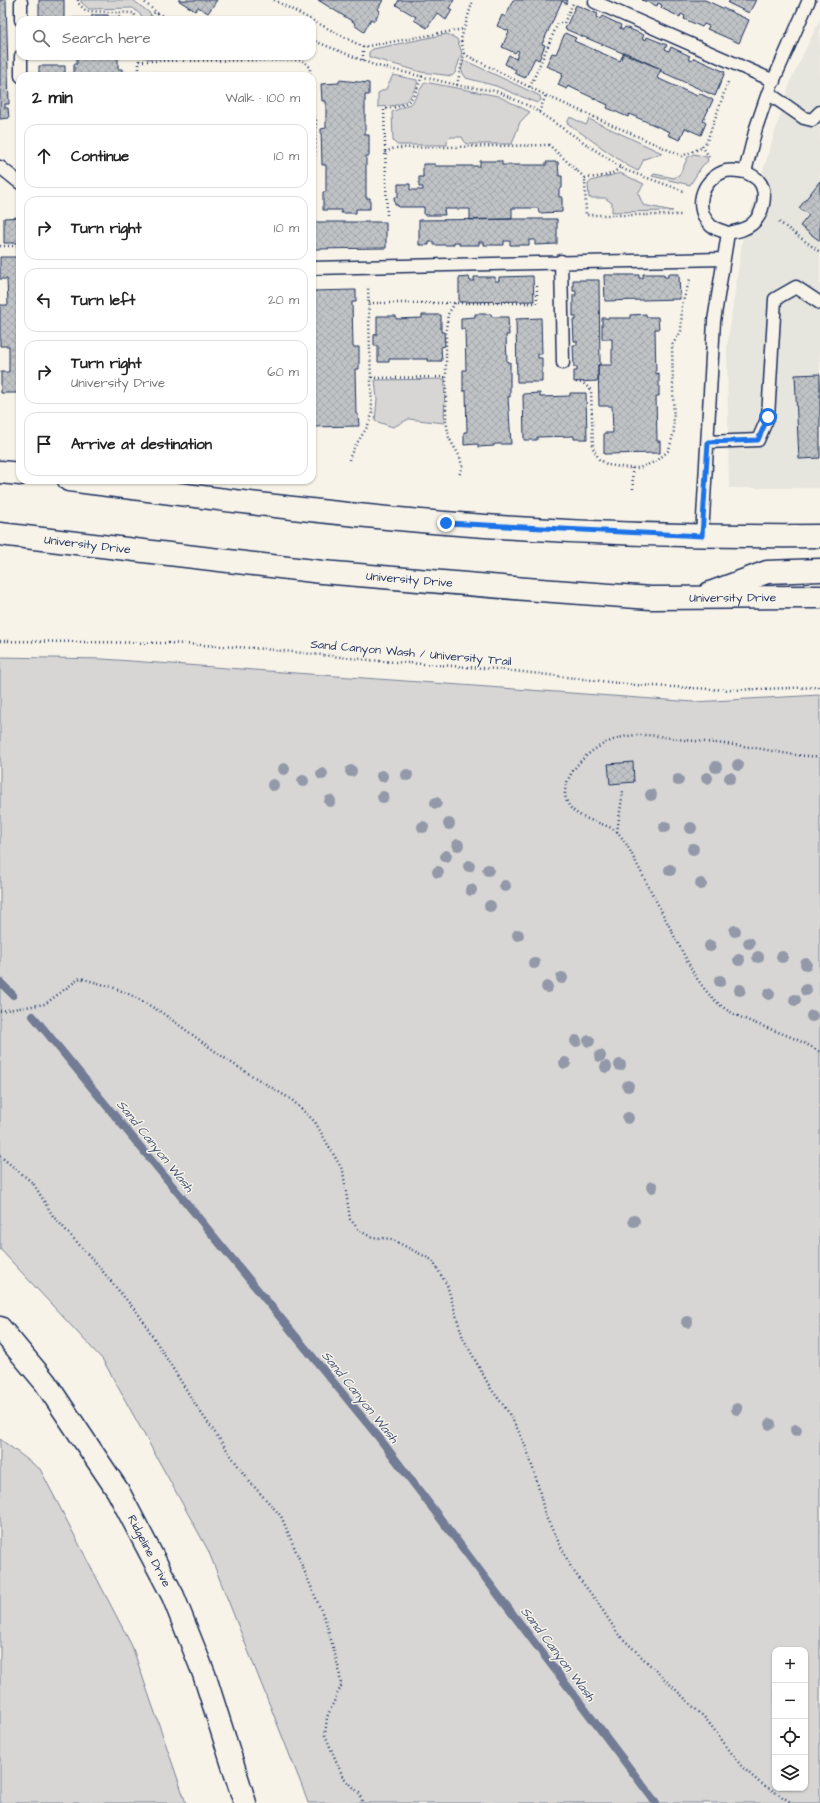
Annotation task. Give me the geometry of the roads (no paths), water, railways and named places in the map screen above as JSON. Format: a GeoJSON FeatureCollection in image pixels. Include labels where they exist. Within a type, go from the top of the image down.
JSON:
{"type":"FeatureCollection","features":[{"type":"Feature","properties":{"kind":"main road"},"geometry":{"type":"LineString","coordinates":[[0,472],[16,474]]}},
{"type":"Feature","properties":{"kind":"main road"},"geometry":{"type":"LineString","coordinates":[[100,484],[239,502],[446,523],[702,536],[820,536]]}},
{"type":"Feature","properties":{"kind":"main road","name":"University Drive"},"geometry":{"type":"LineString","coordinates":[[0,534],[322,572],[526,590],[651,598],[820,597]]}},
{"type":"Feature","properties":{"kind":"main road"},"geometry":{"type":"LineString","coordinates":[[698,598],[767,572],[820,570]]}},
{"type":"Feature","properties":{"kind":"main road","name":"Ridgeline Drive"},"geometry":{"type":"LineString","coordinates":[[0,1328],[45,1382],[118,1490],[173,1596],[204,1674],[245,1803]]}},
{"type":"Feature","properties":{"kind":"lane"},"geometry":{"type":"LineString","coordinates":[[744,172],[756,128],[768,93],[809,0]]}},
{"type":"Feature","properties":{"kind":"lane"},"geometry":{"type":"LineString","coordinates":[[21,2],[21,16]]}},
{"type":"Feature","properties":{"kind":"lane"},"geometry":{"type":"LineString","coordinates":[[596,2],[774,81]]}},
{"type":"Feature","properties":{"kind":"lane"},"geometry":{"type":"LineString","coordinates":[[20,72],[21,60]]}},
{"type":"Feature","properties":{"kind":"lane"},"geometry":{"type":"LineString","coordinates":[[768,93],[804,118],[812,120],[820,112]]}},
{"type":"Feature","properties":{"kind":"lane"},"geometry":{"type":"LineString","coordinates":[[0,167],[16,180]]}},
{"type":"Feature","properties":{"kind":"lane"},"geometry":{"type":"LineString","coordinates":[[724,171],[744,172],[759,180],[761,185],[762,210],[759,218],[743,230],[728,233],[712,227],[702,212],[701,197],[707,182],[724,171]]}},
{"type":"Feature","properties":{"kind":"lane"},"geometry":{"type":"LineString","coordinates":[[702,536],[714,321],[728,233]]}},
{"type":"Feature","properties":{"kind":"lane"},"geometry":{"type":"LineString","coordinates":[[316,268],[561,261],[724,259]]}},
{"type":"Feature","properties":{"kind":"lane"},"geometry":{"type":"LineString","coordinates":[[561,261],[563,363]]}},
{"type":"Feature","properties":{"kind":"lane"},"geometry":{"type":"LineString","coordinates":[[708,442],[758,440],[768,417],[775,299],[796,288],[820,303]]}},
{"type":"Feature","properties":{"kind":"waterway","name":"Sand Canyon Wash"},"geometry":{"type":"LineString","coordinates":[[0,982],[13,995]]}},
{"type":"Feature","properties":{"kind":"waterway","name":"Sand Canyon Wash"},"geometry":{"type":"LineString","coordinates":[[33,1016],[380,1439],[656,1803]]}}]}
